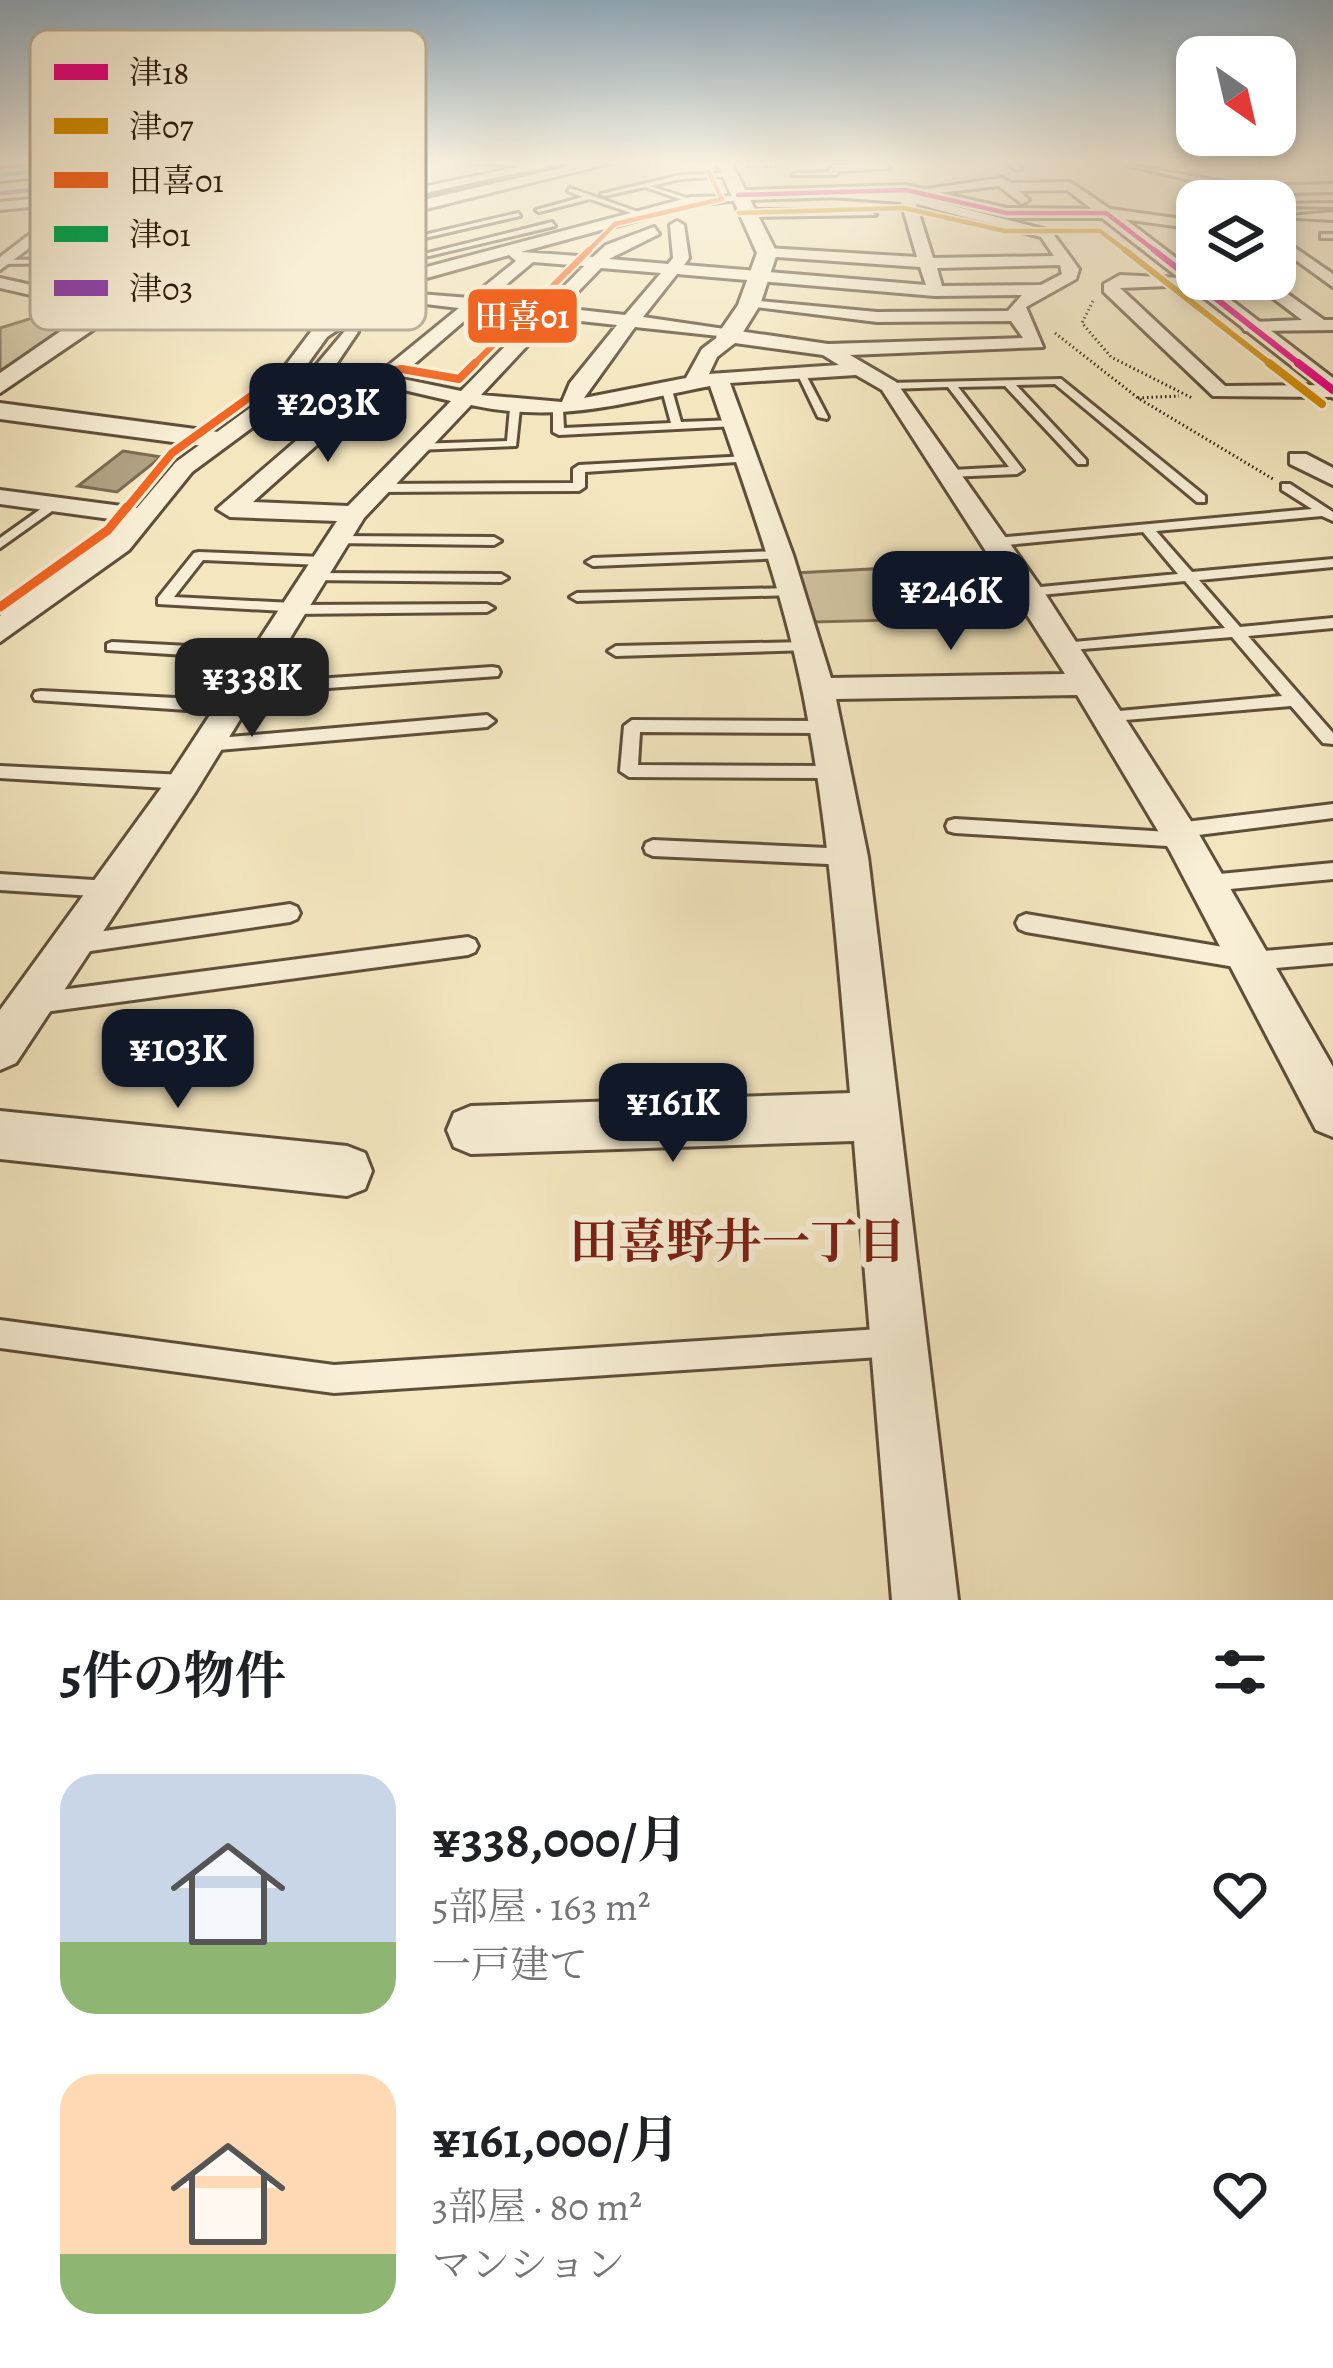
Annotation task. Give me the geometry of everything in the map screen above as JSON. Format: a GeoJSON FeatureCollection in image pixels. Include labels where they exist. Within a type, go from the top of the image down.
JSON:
{"type":"FeatureCollection","features":[{"type":"Feature","properties":{"kind":"street"},"geometry":{"type":"LineString","coordinates":[[426,269],[547,238]]}},
{"type":"Feature","properties":{"kind":"street"},"geometry":{"type":"LineString","coordinates":[[13,1024],[184,782],[331,548],[376,488],[598,262],[630,238]]}},
{"type":"Feature","properties":{"kind":"street"},"geometry":{"type":"LineString","coordinates":[[565,409],[577,387],[674,269],[681,258],[679,238]]}},
{"type":"Feature","properties":{"kind":"street"},"geometry":{"type":"LineString","coordinates":[[737,238],[935,291],[1040,290]]}},
{"type":"Feature","properties":{"kind":"street"},"geometry":{"type":"LineString","coordinates":[[750,238],[931,264],[1068,268]]}},
{"type":"Feature","properties":{"kind":"street"},"geometry":{"type":"LineString","coordinates":[[351,330],[323,369],[383,387],[514,408],[565,409],[667,390],[717,357],[749,305],[755,238]]}},
{"type":"Feature","properties":{"kind":"street"},"geometry":{"type":"LineString","coordinates":[[757,242],[765,238]]}},
{"type":"Feature","properties":{"kind":"street"},"geometry":{"type":"LineString","coordinates":[[426,279],[532,255],[674,269],[774,238]]}},
{"type":"Feature","properties":{"kind":"street"},"geometry":{"type":"LineString","coordinates":[[757,242],[785,238]]}},
{"type":"Feature","properties":{"kind":"street"},"geometry":{"type":"LineString","coordinates":[[935,238],[931,264],[938,316],[951,346]]}},
{"type":"Feature","properties":{"kind":"street"},"geometry":{"type":"LineString","coordinates":[[902,239],[1012,238]]}},
{"type":"Feature","properties":{"kind":"street"},"geometry":{"type":"LineString","coordinates":[[1045,311],[1074,288],[1051,238]]}},
{"type":"Feature","properties":{"kind":"street"},"geometry":{"type":"LineString","coordinates":[[1140,238],[1176,265]]}},
{"type":"Feature","properties":{"kind":"street"},"geometry":{"type":"LineString","coordinates":[[1143,240],[1176,240]]}},
{"type":"Feature","properties":{"kind":"street"},"geometry":{"type":"LineString","coordinates":[[1296,253],[1333,282]]}},
{"type":"Feature","properties":{"kind":"street"},"geometry":{"type":"LineString","coordinates":[[331,548],[230,509],[383,387],[532,255]]}},
{"type":"Feature","properties":{"kind":"street"},"geometry":{"type":"LineString","coordinates":[[1296,264],[1333,267]]}},
{"type":"Feature","properties":{"kind":"street"},"geometry":{"type":"LineString","coordinates":[[717,357],[1036,343],[1016,316],[1017,304],[1068,268]]}},
{"type":"Feature","properties":{"kind":"street"},"geometry":{"type":"LineString","coordinates":[[1176,273],[1120,280],[1110,288],[1220,392],[1333,390]]}},
{"type":"Feature","properties":{"kind":"street"},"geometry":{"type":"LineString","coordinates":[[0,283],[30,290]]}},
{"type":"Feature","properties":{"kind":"street"},"geometry":{"type":"LineString","coordinates":[[426,299],[632,322],[717,357],[800,373],[875,378]]}},
{"type":"Feature","properties":{"kind":"street"},"geometry":{"type":"LineString","coordinates":[[1224,300],[1251,327],[1333,390]]}},
{"type":"Feature","properties":{"kind":"street"},"geometry":{"type":"LineString","coordinates":[[1288,300],[1326,325]]}},
{"type":"Feature","properties":{"kind":"street"},"geometry":{"type":"LineString","coordinates":[[749,305],[837,315],[1016,316]]}},
{"type":"Feature","properties":{"kind":"street"},"geometry":{"type":"LineString","coordinates":[[1251,327],[1326,325]]}},
{"type":"Feature","properties":{"kind":"street"},"geometry":{"type":"LineString","coordinates":[[0,385],[78,330]]}},
{"type":"Feature","properties":{"kind":"street"},"geometry":{"type":"LineString","coordinates":[[0,633],[13,605],[120,544],[184,467],[266,407],[324,330]]}},
{"type":"Feature","properties":{"kind":"street"},"geometry":{"type":"LineString","coordinates":[[828,350],[875,378],[952,474],[1209,883],[1333,1113]]}},
{"type":"Feature","properties":{"kind":"street"},"geometry":{"type":"LineString","coordinates":[[717,357],[805,647],[849,857],[926,1600]]}},
{"type":"Feature","properties":{"kind":"street"},"geometry":{"type":"LineString","coordinates":[[266,407],[383,387]]}},
{"type":"Feature","properties":{"kind":"street"},"geometry":{"type":"LineString","coordinates":[[0,411],[218,440]]}},
{"type":"Feature","properties":{"kind":"street"},"geometry":{"type":"LineString","coordinates":[[1298,459],[1333,478]]}},
{"type":"Feature","properties":{"kind":"street"},"geometry":{"type":"LineString","coordinates":[[0,497],[142,516]]}},
{"type":"Feature","properties":{"kind":"street"},"geometry":{"type":"LineString","coordinates":[[821,708],[1085,684]]}},
{"type":"Feature","properties":{"kind":"street"},"geometry":{"type":"LineString","coordinates":[[471,1130],[873,1116]]}},
{"type":"Feature","properties":{"kind":"street"},"geometry":{"type":"LineString","coordinates":[[0,1135],[347,1171]]}},
{"type":"Feature","properties":{"kind":"lane"},"geometry":{"type":"LineString","coordinates":[[468,238],[498,250]]}},
{"type":"Feature","properties":{"kind":"lane"},"geometry":{"type":"LineString","coordinates":[[426,255],[496,238]]}},
{"type":"Feature","properties":{"kind":"lane"},"geometry":{"type":"LineString","coordinates":[[800,373],[823,417]]}},
{"type":"Feature","properties":{"kind":"lane"},"geometry":{"type":"LineString","coordinates":[[875,378],[951,385],[1057,381],[1201,499]]}},
{"type":"Feature","properties":{"kind":"lane"},"geometry":{"type":"LineString","coordinates":[[1007,383],[1082,462]]}},
{"type":"Feature","properties":{"kind":"lane"},"geometry":{"type":"LineString","coordinates":[[951,385],[1017,470],[952,474]]}},
{"type":"Feature","properties":{"kind":"lane"},"geometry":{"type":"LineString","coordinates":[[667,390],[677,426]]}},
{"type":"Feature","properties":{"kind":"lane"},"geometry":{"type":"LineString","coordinates":[[416,447],[512,444],[514,408]]}},
{"type":"Feature","properties":{"kind":"lane"},"geometry":{"type":"LineString","coordinates":[[565,409],[560,432],[677,426],[742,441]]}},
{"type":"Feature","properties":{"kind":"lane"},"geometry":{"type":"LineString","coordinates":[[376,488],[578,487],[579,469],[742,441]]}},
{"type":"Feature","properties":{"kind":"lane"},"geometry":{"type":"LineString","coordinates":[[1286,487],[1329,515]]}},
{"type":"Feature","properties":{"kind":"lane"},"geometry":{"type":"LineString","coordinates":[[0,544],[56,504]]}},
{"type":"Feature","properties":{"kind":"lane"},"geometry":{"type":"LineString","coordinates":[[996,542],[1329,515]]}},
{"type":"Feature","properties":{"kind":"lane"},"geometry":{"type":"LineString","coordinates":[[1147,529],[1329,739]]}},
{"type":"Feature","properties":{"kind":"lane"},"geometry":{"type":"LineString","coordinates":[[487,608],[292,609],[163,601],[199,556],[494,541]]}},
{"type":"Feature","properties":{"kind":"lane"},"geometry":{"type":"LineString","coordinates":[[331,548],[501,578]]}},
{"type":"Feature","properties":{"kind":"lane"},"geometry":{"type":"LineString","coordinates":[[612,596],[613,561]]}},
{"type":"Feature","properties":{"kind":"lane"},"geometry":{"type":"LineString","coordinates":[[593,562],[785,574]]}},
{"type":"Feature","properties":{"kind":"lane"},"geometry":{"type":"LineString","coordinates":[[1030,592],[1333,563]]}},
{"type":"Feature","properties":{"kind":"lane"},"geometry":{"type":"LineString","coordinates":[[577,597],[785,574]]}},
{"type":"Feature","properties":{"kind":"lane"},"geometry":{"type":"LineString","coordinates":[[1063,648],[1333,622]]}},
{"type":"Feature","properties":{"kind":"lane"},"geometry":{"type":"LineString","coordinates":[[112,647],[265,655]]}},
{"type":"Feature","properties":{"kind":"lane"},"geometry":{"type":"LineString","coordinates":[[616,651],[805,647]]}},
{"type":"Feature","properties":{"kind":"lane"},"geometry":{"type":"LineString","coordinates":[[40,696],[238,698],[492,672]]}},
{"type":"Feature","properties":{"kind":"lane"},"geometry":{"type":"LineString","coordinates":[[1108,718],[1295,700]]}},
{"type":"Feature","properties":{"kind":"lane"},"geometry":{"type":"LineString","coordinates":[[821,708],[632,726],[629,771],[832,772]]}},
{"type":"Feature","properties":{"kind":"lane"},"geometry":{"type":"LineString","coordinates":[[207,745],[488,721]]}},
{"type":"Feature","properties":{"kind":"lane"},"geometry":{"type":"LineString","coordinates":[[0,772],[184,782]]}},
{"type":"Feature","properties":{"kind":"lane"},"geometry":{"type":"LineString","coordinates":[[955,826],[1180,835],[1333,812]]}},
{"type":"Feature","properties":{"kind":"lane"},"geometry":{"type":"LineString","coordinates":[[653,848],[849,857]]}},
{"type":"Feature","properties":{"kind":"lane"},"geometry":{"type":"LineString","coordinates":[[1209,883],[1333,871]]}},
{"type":"Feature","properties":{"kind":"lane"},"geometry":{"type":"LineString","coordinates":[[0,882],[109,889]]}},
{"type":"Feature","properties":{"kind":"lane"},"geometry":{"type":"LineString","coordinates":[[72,944],[290,913]]}},
{"type":"Feature","properties":{"kind":"lane"},"geometry":{"type":"LineString","coordinates":[[1026,922],[1252,961],[1333,954]]}},
{"type":"Feature","properties":{"kind":"lane"},"geometry":{"type":"LineString","coordinates":[[13,1024],[468,946]]}},
{"type":"Feature","properties":{"kind":"lane"},"geometry":{"type":"LineString","coordinates":[[0,1334],[334,1379],[899,1341]]}},
{"type":"Feature","properties":{"kind":"path"},"geometry":{"type":"LineString","coordinates":[[1110,288],[1098,291],[1082,323],[1111,357],[1183,396]]}},
{"type":"Feature","properties":{"kind":"path"},"geometry":{"type":"LineString","coordinates":[[1052,331],[1138,398],[1286,487]]}},
{"type":"Feature","properties":{"kind":"path"},"geometry":{"type":"LineString","coordinates":[[1138,398],[1220,397],[1220,392]]}},
{"type":"Feature","properties":{"kind":"shaded area"},"geometry":{"type":"Polygon","coordinates":[[[30,319],[30,330],[77,330],[0,378],[0,328],[30,319]]]}},
{"type":"Feature","properties":{"kind":"shaded area"},"geometry":{"type":"Polygon","coordinates":[[[123,451],[161,457],[117,492],[78,486],[123,451]]]}},
{"type":"Feature","properties":{"kind":"shaded area"},"geometry":{"type":"Polygon","coordinates":[[[985,563],[1017,617],[812,622],[795,573],[985,563]]]}},
{"type":"Feature","properties":{"kind":"transit line","name":"田喜01"},"geometry":{"type":"LineString","coordinates":[[0,607],[108,530],[172,453],[258,391],[402,369],[459,379],[601,238]]}},
{"type":"Feature","properties":{"kind":"transit line","name":"津07"},"geometry":{"type":"LineString","coordinates":[[1109,238],[1322,404]]}},
{"type":"Feature","properties":{"kind":"transit line","name":"津18"},"geometry":{"type":"LineString","coordinates":[[1138,238],[1333,390]]}},
{"type":"Feature","properties":{"kind":"district","name":"田喜野井一丁目"},"geometry":{"type":"Point","coordinates":[738,1241]}}]}
